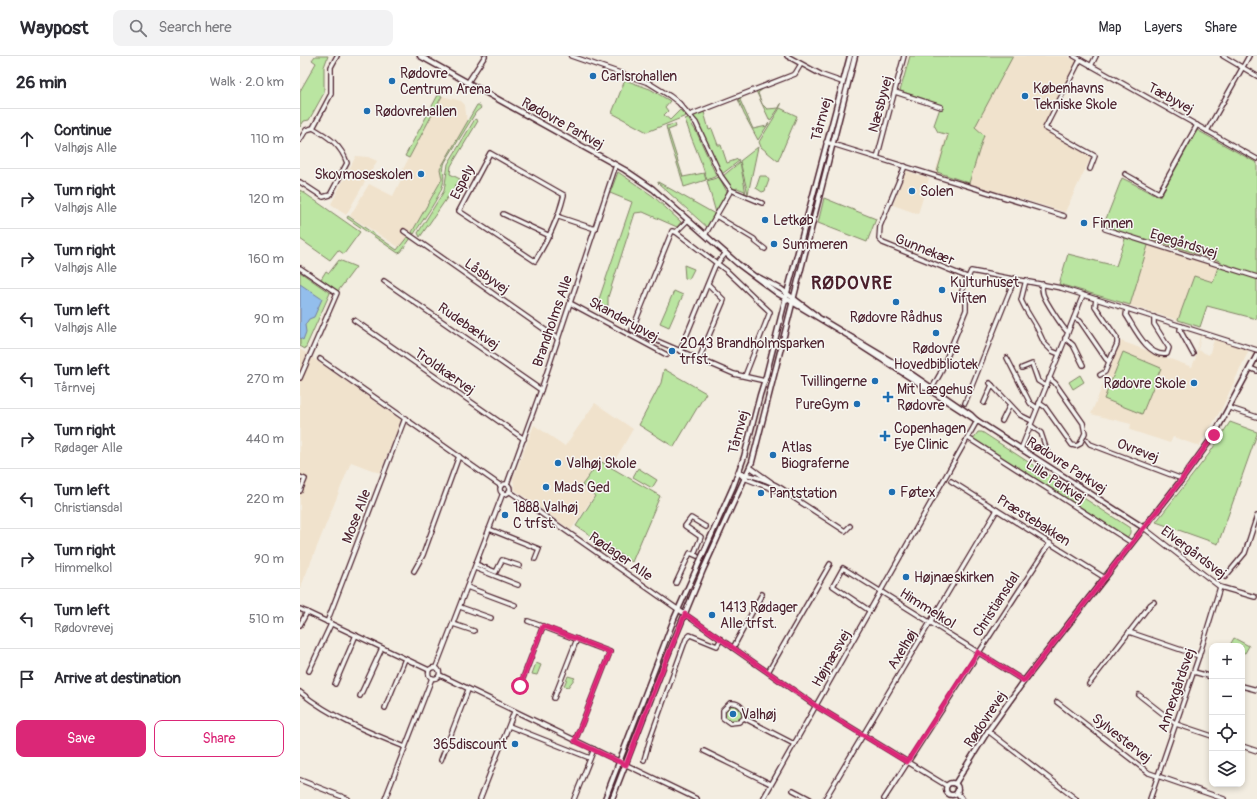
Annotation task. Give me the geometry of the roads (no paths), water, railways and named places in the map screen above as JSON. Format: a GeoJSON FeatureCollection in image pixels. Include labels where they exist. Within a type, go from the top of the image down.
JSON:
{"type":"FeatureCollection","features":[{"type":"Feature","properties":{"kind":"street"},"geometry":{"type":"LineString","coordinates":[[313,128],[331,94],[331,67],[337,56]]}},
{"type":"Feature","properties":{"kind":"street","name":"Rødovre Parkvej"},"geometry":{"type":"LineString","coordinates":[[420,56],[616,165],[653,190],[726,253],[785,299],[838,330],[972,415],[978,421],[1144,528]]}},
{"type":"Feature","properties":{"kind":"street"},"geometry":{"type":"LineString","coordinates":[[468,82],[485,56]]}},
{"type":"Feature","properties":{"kind":"street"},"geometry":{"type":"LineString","coordinates":[[571,56],[649,84],[670,96],[690,115],[702,134],[721,176],[730,190],[762,203]]}},
{"type":"Feature","properties":{"kind":"street"},"geometry":{"type":"LineString","coordinates":[[787,56],[822,75],[842,82]]}},
{"type":"Feature","properties":{"kind":"street","name":"Tårnvej"},"geometry":{"type":"LineString","coordinates":[[605,799],[678,610],[738,473],[765,381],[786,293],[850,56]]}},
{"type":"Feature","properties":{"kind":"street","name":"Tårnvej"},"geometry":{"type":"LineString","coordinates":[[612,799],[654,688],[714,543],[756,451],[812,219],[855,56]]}},
{"type":"Feature","properties":{"kind":"street","name":"Næsbyvej"},"geometry":{"type":"LineString","coordinates":[[877,158],[904,56]]}},
{"type":"Feature","properties":{"kind":"street","name":"Tæbyvej"},"geometry":{"type":"LineString","coordinates":[[1074,56],[1257,159]]}},
{"type":"Feature","properties":{"kind":"street"},"geometry":{"type":"LineString","coordinates":[[1091,66],[1096,56]]}},
{"type":"Feature","properties":{"kind":"street"},"geometry":{"type":"LineString","coordinates":[[1222,56],[1257,76]]}},
{"type":"Feature","properties":{"kind":"street"},"geometry":{"type":"LineString","coordinates":[[1207,131],[1249,56]]}},
{"type":"Feature","properties":{"kind":"street"},"geometry":{"type":"LineString","coordinates":[[1080,60],[1044,128],[1095,156],[1090,168]]}},
{"type":"Feature","properties":{"kind":"street"},"geometry":{"type":"LineString","coordinates":[[690,115],[794,74],[801,64]]}},
{"type":"Feature","properties":{"kind":"street"},"geometry":{"type":"LineString","coordinates":[[895,92],[942,107]]}},
{"type":"Feature","properties":{"kind":"street"},"geometry":{"type":"LineString","coordinates":[[1125,174],[1159,192],[1197,126]]}},
{"type":"Feature","properties":{"kind":"street"},"geometry":{"type":"LineString","coordinates":[[300,140],[306,130],[313,128],[334,140],[344,154],[347,163],[330,195],[323,197],[300,182]]}},
{"type":"Feature","properties":{"kind":"street"},"geometry":{"type":"LineString","coordinates":[[826,142],[1064,216]]}},
{"type":"Feature","properties":{"kind":"street","name":"Espely"},"geometry":{"type":"LineString","coordinates":[[490,153],[564,195],[559,217],[535,261],[459,211],[490,153]]}},
{"type":"Feature","properties":{"kind":"street","name":"Brandholms Alle"},"geometry":{"type":"LineString","coordinates":[[507,484],[541,390],[616,165]]}},
{"type":"Feature","properties":{"kind":"street","name":"Gunnekær"},"geometry":{"type":"LineString","coordinates":[[905,166],[880,226],[880,239],[883,243],[967,277],[971,271],[1043,284],[1096,299],[1257,350]]}},
{"type":"Feature","properties":{"kind":"street"},"geometry":{"type":"LineString","coordinates":[[705,235],[730,190]]}},
{"type":"Feature","properties":{"kind":"street"},"geometry":{"type":"LineString","coordinates":[[503,214],[550,236]]}},
{"type":"Feature","properties":{"kind":"street"},"geometry":{"type":"LineString","coordinates":[[716,216],[754,239],[765,249]]}},
{"type":"Feature","properties":{"kind":"street"},"geometry":{"type":"LineString","coordinates":[[559,217],[595,229]]}},
{"type":"Feature","properties":{"kind":"street"},"geometry":{"type":"LineString","coordinates":[[688,220],[676,232],[672,231],[632,330],[699,359],[745,376],[765,381]]}},
{"type":"Feature","properties":{"kind":"street","name":"Egegårdsvej"},"geometry":{"type":"LineString","coordinates":[[1105,229],[1257,277]]}},
{"type":"Feature","properties":{"kind":"street","name":"Låsbyvej"},"geometry":{"type":"LineString","coordinates":[[404,231],[558,339]]}},
{"type":"Feature","properties":{"kind":"street"},"geometry":{"type":"LineString","coordinates":[[676,232],[718,263],[770,312],[745,376]]}},
{"type":"Feature","properties":{"kind":"street"},"geometry":{"type":"LineString","coordinates":[[680,351],[708,284],[718,263],[726,253]]}},
{"type":"Feature","properties":{"kind":"street"},"geometry":{"type":"LineString","coordinates":[[300,268],[338,293],[300,378]]}},
{"type":"Feature","properties":{"kind":"street","name":"Rødovre Parkvej"},"geometry":{"type":"LineString","coordinates":[[754,275],[794,298],[818,318]]}},
{"type":"Feature","properties":{"kind":"street"},"geometry":{"type":"LineString","coordinates":[[931,390],[966,310],[966,300],[962,291],[967,277]]}},
{"type":"Feature","properties":{"kind":"street"},"geometry":{"type":"LineString","coordinates":[[965,403],[1015,278]]}},
{"type":"Feature","properties":{"kind":"street"},"geometry":{"type":"LineString","coordinates":[[1026,280],[1021,300],[1024,308],[1037,328],[1044,343],[1052,351],[1059,354]]}},
{"type":"Feature","properties":{"kind":"street","name":"Rudebækvej"},"geometry":{"type":"LineString","coordinates":[[384,281],[541,390]]}},
{"type":"Feature","properties":{"kind":"street"},"geometry":{"type":"LineString","coordinates":[[699,359],[724,300],[708,284]]}},
{"type":"Feature","properties":{"kind":"street"},"geometry":{"type":"LineString","coordinates":[[1043,284],[1042,292],[1045,298],[1062,328],[1068,332]]}},
{"type":"Feature","properties":{"kind":"street"},"geometry":{"type":"LineString","coordinates":[[1021,449],[1083,295]]}},
{"type":"Feature","properties":{"kind":"street"},"geometry":{"type":"LineString","coordinates":[[1096,299],[1095,306],[1117,338],[1114,351],[1105,372],[1100,375]]}},
{"type":"Feature","properties":{"kind":"street","name":"Skanderupvej"},"geometry":{"type":"LineString","coordinates":[[570,303],[667,355]]}},
{"type":"Feature","properties":{"kind":"street"},"geometry":{"type":"LineString","coordinates":[[1127,309],[1126,315],[1143,342],[1150,348],[1164,355],[1167,354],[1169,348],[1154,324],[1154,317]]}},
{"type":"Feature","properties":{"kind":"street"},"geometry":{"type":"LineString","coordinates":[[1074,318],[1080,322],[1109,362]]}},
{"type":"Feature","properties":{"kind":"street","name":"Troldkærvej"},"geometry":{"type":"LineString","coordinates":[[354,320],[524,439]]}},
{"type":"Feature","properties":{"kind":"street"},"geometry":{"type":"LineString","coordinates":[[1181,326],[1180,330],[1188,341],[1193,354]]}},
{"type":"Feature","properties":{"kind":"street"},"geometry":{"type":"LineString","coordinates":[[1065,338],[1073,345],[1083,365]]}},
{"type":"Feature","properties":{"kind":"street","name":"Rødovrevej"},"geometry":{"type":"LineString","coordinates":[[955,784],[988,731],[1024,681],[1132,544],[1214,435],[1230,408],[1257,355]]}},
{"type":"Feature","properties":{"kind":"street"},"geometry":{"type":"LineString","coordinates":[[1007,358],[1030,403],[1037,408]]}},
{"type":"Feature","properties":{"kind":"street"},"geometry":{"type":"LineString","coordinates":[[320,359],[501,486],[500,489],[503,493],[436,667]]}},
{"type":"Feature","properties":{"kind":"street"},"geometry":{"type":"LineString","coordinates":[[1022,368],[1032,364],[1038,381],[1046,386]]}},
{"type":"Feature","properties":{"kind":"street"},"geometry":{"type":"LineString","coordinates":[[1250,368],[1257,371]]}},
{"type":"Feature","properties":{"kind":"street"},"geometry":{"type":"LineString","coordinates":[[1039,403],[1045,407],[1072,445],[1076,446],[1080,444],[1085,433],[1083,422],[1055,383],[1049,378]]}},
{"type":"Feature","properties":{"kind":"street"},"geometry":{"type":"LineString","coordinates":[[984,403],[991,384],[1020,415],[1041,433],[1047,451]]}},
{"type":"Feature","properties":{"kind":"street"},"geometry":{"type":"LineString","coordinates":[[1002,421],[1010,405]]}},
{"type":"Feature","properties":{"kind":"street"},"geometry":{"type":"LineString","coordinates":[[1230,408],[1257,417]]}},
{"type":"Feature","properties":{"kind":"street","name":"Mose Alle"},"geometry":{"type":"LineString","coordinates":[[309,671],[329,623],[405,418]]}},
{"type":"Feature","properties":{"kind":"street","name":"Højnæsvej"},"geometry":{"type":"LineString","coordinates":[[763,799],[978,421]]}},
{"type":"Feature","properties":{"kind":"street","name":"Lille Parkvej"},"geometry":{"type":"LineString","coordinates":[[968,438],[1132,544]]}},
{"type":"Feature","properties":{"kind":"street","name":"Ovrevej"},"geometry":{"type":"LineString","coordinates":[[1087,440],[1090,444],[1182,479]]}},
{"type":"Feature","properties":{"kind":"street"},"geometry":{"type":"LineString","coordinates":[[414,571],[423,555],[458,456]]}},
{"type":"Feature","properties":{"kind":"street"},"geometry":{"type":"LineString","coordinates":[[750,467],[772,483],[786,490],[791,496]]}},
{"type":"Feature","properties":{"kind":"street"},"geometry":{"type":"LineString","coordinates":[[738,473],[791,496],[845,531],[850,526]]}},
{"type":"Feature","properties":{"kind":"street"},"geometry":{"type":"LineString","coordinates":[[745,476],[772,483]]}},
{"type":"Feature","properties":{"kind":"street"},"geometry":{"type":"LineString","coordinates":[[300,477],[304,479],[300,491]]}},
{"type":"Feature","properties":{"kind":"street","name":"Præstebakken"},"geometry":{"type":"LineString","coordinates":[[952,481],[1104,578]]}},
{"type":"Feature","properties":{"kind":"street"},"geometry":{"type":"LineString","coordinates":[[501,486],[507,484],[510,487],[509,491],[503,493]]}},
{"type":"Feature","properties":{"kind":"street","name":"Rødager Alle"},"geometry":{"type":"LineString","coordinates":[[509,491],[816,706],[947,786]]}},
{"type":"Feature","properties":{"kind":"street","name":"Axelhøj"},"geometry":{"type":"LineString","coordinates":[[825,799],[997,510]]}},
{"type":"Feature","properties":{"kind":"street"},"geometry":{"type":"LineString","coordinates":[[1226,577],[1245,553],[1257,516]]}},
{"type":"Feature","properties":{"kind":"street"},"geometry":{"type":"LineString","coordinates":[[676,583],[690,553],[695,555],[701,538],[685,526],[691,518],[706,527]]}},
{"type":"Feature","properties":{"kind":"street","name":"Elvergårdsvej"},"geometry":{"type":"LineString","coordinates":[[1144,528],[1220,587],[1255,597]]}},
{"type":"Feature","properties":{"kind":"street"},"geometry":{"type":"LineString","coordinates":[[490,529],[539,549],[535,559]]}},
{"type":"Feature","properties":{"kind":"street","name":"Christiansdal"},"geometry":{"type":"LineString","coordinates":[[884,799],[1050,543]]}},
{"type":"Feature","properties":{"kind":"street"},"geometry":{"type":"LineString","coordinates":[[475,566],[496,572],[502,560],[520,566]]}},
{"type":"Feature","properties":{"kind":"street"},"geometry":{"type":"LineString","coordinates":[[768,672],[830,564]]}},
{"type":"Feature","properties":{"kind":"street"},"geometry":{"type":"LineString","coordinates":[[475,566],[518,586]]}},
{"type":"Feature","properties":{"kind":"street"},"geometry":{"type":"LineString","coordinates":[[870,611],[833,586],[838,575],[843,568],[846,568],[881,592]]}},
{"type":"Feature","properties":{"kind":"street"},"geometry":{"type":"LineString","coordinates":[[467,587],[515,605]]}},
{"type":"Feature","properties":{"kind":"street","name":"Annexgårdsvej"},"geometry":{"type":"LineString","coordinates":[[1150,799],[1194,672],[1220,587]]}},
{"type":"Feature","properties":{"kind":"street","name":"Himmelkol"},"geometry":{"type":"LineString","coordinates":[[881,592],[1024,681]]}},
{"type":"Feature","properties":{"kind":"street"},"geometry":{"type":"LineString","coordinates":[[733,648],[762,594]]}},
{"type":"Feature","properties":{"kind":"street"},"geometry":{"type":"LineString","coordinates":[[1089,684],[1150,605],[1154,602]]}},
{"type":"Feature","properties":{"kind":"street"},"geometry":{"type":"LineString","coordinates":[[460,607],[491,618]]}},
{"type":"Feature","properties":{"kind":"street"},"geometry":{"type":"LineString","coordinates":[[300,609],[429,670]]}},
{"type":"Feature","properties":{"kind":"street"},"geometry":{"type":"LineString","coordinates":[[300,624],[307,612]]}},
{"type":"Feature","properties":{"kind":"street"},"geometry":{"type":"LineString","coordinates":[[528,620],[610,652],[575,741]]}},
{"type":"Feature","properties":{"kind":"street"},"geometry":{"type":"LineString","coordinates":[[453,624],[474,631]]}},
{"type":"Feature","properties":{"kind":"street"},"geometry":{"type":"LineString","coordinates":[[520,686],[543,626]]}},
{"type":"Feature","properties":{"kind":"street"},"geometry":{"type":"LineString","coordinates":[[1129,632],[1199,656]]}},
{"type":"Feature","properties":{"kind":"street"},"geometry":{"type":"LineString","coordinates":[[335,684],[356,635]]}},
{"type":"Feature","properties":{"kind":"street"},"geometry":{"type":"LineString","coordinates":[[644,760],[650,736],[686,639],[690,635],[717,646],[721,639]]}},
{"type":"Feature","properties":{"kind":"street"},"geometry":{"type":"LineString","coordinates":[[554,698],[577,639]]}},
{"type":"Feature","properties":{"kind":"street"},"geometry":{"type":"LineString","coordinates":[[360,696],[382,648]]}},
{"type":"Feature","properties":{"kind":"street"},"geometry":{"type":"LineString","coordinates":[[385,708],[405,659]]}},
{"type":"Feature","properties":{"kind":"street"},"geometry":{"type":"LineString","coordinates":[[429,670],[432,667],[436,667]]}},
{"type":"Feature","properties":{"kind":"street"},"geometry":{"type":"LineString","coordinates":[[436,667],[440,670],[440,675]]}},
{"type":"Feature","properties":{"kind":"street"},"geometry":{"type":"LineString","coordinates":[[429,670],[429,675],[432,678]]}},
{"type":"Feature","properties":{"kind":"street"},"geometry":{"type":"LineString","coordinates":[[1194,672],[1209,676]]}},
{"type":"Feature","properties":{"kind":"street"},"geometry":{"type":"LineString","coordinates":[[440,675],[468,690],[697,799]]}},
{"type":"Feature","properties":{"kind":"street"},"geometry":{"type":"LineString","coordinates":[[432,678],[436,678],[440,675]]}},
{"type":"Feature","properties":{"kind":"street"},"geometry":{"type":"LineString","coordinates":[[385,799],[432,678]]}},
{"type":"Feature","properties":{"kind":"street"},"geometry":{"type":"LineString","coordinates":[[1245,687],[1257,690]]}},
{"type":"Feature","properties":{"kind":"street"},"geometry":{"type":"LineString","coordinates":[[441,760],[468,690]]}},
{"type":"Feature","properties":{"kind":"street"},"geometry":{"type":"LineString","coordinates":[[300,692],[316,704],[354,725],[405,747]]}},
{"type":"Feature","properties":{"kind":"street"},"geometry":{"type":"LineString","coordinates":[[1139,695],[1176,724],[1209,735]]}},
{"type":"Feature","properties":{"kind":"street","name":"Sylvestervej"},"geometry":{"type":"LineString","coordinates":[[1057,702],[1149,773],[1224,799]]}},
{"type":"Feature","properties":{"kind":"street"},"geometry":{"type":"LineString","coordinates":[[734,703],[743,709],[744,718],[739,722],[730,723],[723,718],[723,710],[726,706],[734,703]]}},
{"type":"Feature","properties":{"kind":"street"},"geometry":{"type":"LineString","coordinates":[[480,799],[514,712]]}},
{"type":"Feature","properties":{"kind":"street"},"geometry":{"type":"LineString","coordinates":[[744,718],[794,744]]}},
{"type":"Feature","properties":{"kind":"street"},"geometry":{"type":"LineString","coordinates":[[509,726],[590,758]]}},
{"type":"Feature","properties":{"kind":"street"},"geometry":{"type":"LineString","coordinates":[[988,731],[1076,799]]}},
{"type":"Feature","properties":{"kind":"street"},"geometry":{"type":"LineString","coordinates":[[1245,747],[1257,751]]}},
{"type":"Feature","properties":{"kind":"street"},"geometry":{"type":"LineString","coordinates":[[574,799],[594,749]]}},
{"type":"Feature","properties":{"kind":"street"},"geometry":{"type":"LineString","coordinates":[[704,751],[771,784]]}},
{"type":"Feature","properties":{"kind":"street"},"geometry":{"type":"LineString","coordinates":[[300,780],[348,799]]}},
{"type":"Feature","properties":{"kind":"street"},"geometry":{"type":"LineString","coordinates":[[949,794],[946,790],[947,786],[955,784],[958,788],[957,792],[962,799]]}},
{"type":"Feature","properties":{"kind":"street"},"geometry":{"type":"LineString","coordinates":[[793,790],[810,799]]}},
{"type":"Feature","properties":{"kind":"street"},"geometry":{"type":"LineString","coordinates":[[949,794],[953,795],[957,792]]}},
{"type":"Feature","properties":{"kind":"street"},"geometry":{"type":"LineString","coordinates":[[946,799],[949,794]]}},
{"type":"Feature","properties":{"kind":"water"},"geometry":{"type":"Polygon","coordinates":[[[300,284],[322,299],[314,317],[309,319],[305,325],[306,332],[303,340],[300,338],[300,284]]]}},
{"type":"Feature","properties":{"kind":"place","name":"Carlsrohallen"},"geometry":{"type":"Point","coordinates":[593,76]}},
{"type":"Feature","properties":{"kind":"place","name":"Rødovre Centrum Arena"},"geometry":{"type":"Point","coordinates":[392,81]}},
{"type":"Feature","properties":{"kind":"place","name":"Københavns Tekniske Skole"},"geometry":{"type":"Point","coordinates":[1025,96]}},
{"type":"Feature","properties":{"kind":"place","name":"Rødovrehallen"},"geometry":{"type":"Point","coordinates":[367,111]}},
{"type":"Feature","properties":{"kind":"place","name":"Skovmoseskolen"},"geometry":{"type":"Point","coordinates":[421,174]}},
{"type":"Feature","properties":{"kind":"place","name":"Solen"},"geometry":{"type":"Point","coordinates":[912,191]}},
{"type":"Feature","properties":{"kind":"place","name":"Letkøb"},"geometry":{"type":"Point","coordinates":[765,220]}},
{"type":"Feature","properties":{"kind":"place","name":"Finnen"},"geometry":{"type":"Point","coordinates":[1084,223]}},
{"type":"Feature","properties":{"kind":"place","name":"Summeren"},"geometry":{"type":"Point","coordinates":[774,244]}},
{"type":"Feature","properties":{"kind":"place","name":"Kulturhuset Viften"},"geometry":{"type":"Point","coordinates":[942,290]}},
{"type":"Feature","properties":{"kind":"place","name":"Rødovre Rådhus"},"geometry":{"type":"Point","coordinates":[896,302]}},
{"type":"Feature","properties":{"kind":"place","name":"Rødovre Hovedbibliotek"},"geometry":{"type":"Point","coordinates":[936,333]}},
{"type":"Feature","properties":{"kind":"place","name":"2043 Brandholmsparken trfst."},"geometry":{"type":"Point","coordinates":[672,351]}},
{"type":"Feature","properties":{"kind":"place","name":"Tvillingerne"},"geometry":{"type":"Point","coordinates":[875,381]}},
{"type":"Feature","properties":{"kind":"place","name":"Rødovre Skole"},"geometry":{"type":"Point","coordinates":[1194,383]}},
{"type":"Feature","properties":{"kind":"place","name":"Mit Lægehus Rødovre"},"geometry":{"type":"Point","coordinates":[888,397]}},
{"type":"Feature","properties":{"kind":"place","name":"PureGym"},"geometry":{"type":"Point","coordinates":[857,404]}},
{"type":"Feature","properties":{"kind":"place","name":"Copenhagen Eye Clinic"},"geometry":{"type":"Point","coordinates":[885,436]}},
{"type":"Feature","properties":{"kind":"place","name":"Atlas Biograferne"},"geometry":{"type":"Point","coordinates":[773,455]}},
{"type":"Feature","properties":{"kind":"place","name":"Valhøj Skole"},"geometry":{"type":"Point","coordinates":[558,463]}},
{"type":"Feature","properties":{"kind":"place","name":"Mads Ged"},"geometry":{"type":"Point","coordinates":[546,487]}},
{"type":"Feature","properties":{"kind":"place","name":"Føtex"},"geometry":{"type":"Point","coordinates":[892,492]}},
{"type":"Feature","properties":{"kind":"place","name":"Pantstation"},"geometry":{"type":"Point","coordinates":[761,493]}},
{"type":"Feature","properties":{"kind":"place","name":"1888 Valhøj C trfst."},"geometry":{"type":"Point","coordinates":[505,515]}},
{"type":"Feature","properties":{"kind":"place","name":"Højnæskirken"},"geometry":{"type":"Point","coordinates":[906,577]}},
{"type":"Feature","properties":{"kind":"place","name":"1413 Rødager Alle trfst."},"geometry":{"type":"Point","coordinates":[712,615]}},
{"type":"Feature","properties":{"kind":"place","name":"Valhøj"},"geometry":{"type":"Point","coordinates":[733,714]}},
{"type":"Feature","properties":{"kind":"place","name":"365discount"},"geometry":{"type":"Point","coordinates":[515,744]}},
{"type":"Feature","properties":{"kind":"district","name":"RØDOVRE"},"geometry":{"type":"Point","coordinates":[852,283]}}]}
